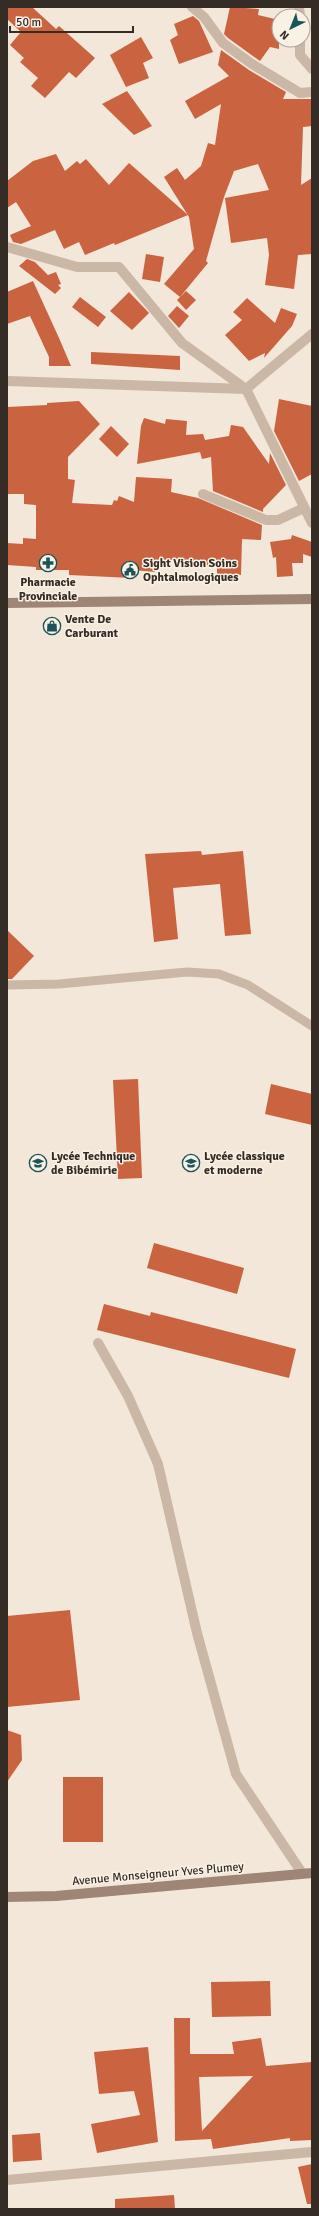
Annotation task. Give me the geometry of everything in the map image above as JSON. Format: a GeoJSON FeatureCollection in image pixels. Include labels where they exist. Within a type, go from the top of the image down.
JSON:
{"type":"FeatureCollection","features":[{"type":"Feature","properties":{"kind":"main road"},"geometry":{"type":"LineString","coordinates":[[7,603],[312,599]]}},
{"type":"Feature","properties":{"kind":"main road","name":"Avenue Monseigneur Yves Plumey"},"geometry":{"type":"LineString","coordinates":[[7,1897],[56,1896],[307,1873]]}},
{"type":"Feature","properties":{"kind":"street"},"geometry":{"type":"LineString","coordinates":[[192,7],[204,17],[223,43],[252,64],[300,93],[312,92]]}},
{"type":"Feature","properties":{"kind":"street"},"geometry":{"type":"LineString","coordinates":[[300,48],[300,55],[312,69]]}},
{"type":"Feature","properties":{"kind":"street"},"geometry":{"type":"LineString","coordinates":[[7,247],[76,267],[119,268],[182,343],[246,389],[312,522]]}},
{"type":"Feature","properties":{"kind":"street"},"geometry":{"type":"LineString","coordinates":[[7,380],[246,389],[312,334]]}},
{"type":"Feature","properties":{"kind":"street"},"geometry":{"type":"LineString","coordinates":[[203,494],[266,520],[278,520],[304,508]]}},
{"type":"Feature","properties":{"kind":"street"},"geometry":{"type":"LineString","coordinates":[[98,1343],[128,1396],[158,1464],[197,1633],[236,1774],[307,1873]]}},
{"type":"Feature","properties":{"kind":"street"},"geometry":{"type":"LineString","coordinates":[[7,2180],[312,2152]]}},
{"type":"Feature","properties":{"kind":"lane"},"geometry":{"type":"LineString","coordinates":[[7,985],[59,984],[187,972],[219,974],[248,985],[312,1026]]}},
{"type":"Feature","properties":{"kind":"building"},"geometry":{"type":"Polygon","coordinates":[[[7,7],[32,7],[56,29],[59,26],[95,58],[76,78],[69,72],[45,98],[31,86],[38,78],[20,62],[24,58],[10,45],[21,32],[7,19],[7,7]]]}},
{"type":"Feature","properties":{"kind":"building"},"geometry":{"type":"Polygon","coordinates":[[[230,7],[259,9],[258,15],[271,18],[271,47],[260,61],[224,34],[230,7]]]}},
{"type":"Feature","properties":{"kind":"building"},"geometry":{"type":"Polygon","coordinates":[[[193,16],[199,21],[213,52],[179,64],[170,40],[178,35],[174,24],[193,16]]]}},
{"type":"Feature","properties":{"kind":"building"},"geometry":{"type":"Polygon","coordinates":[[[141,37],[153,58],[143,63],[149,78],[126,87],[110,55],[141,37]]]}},
{"type":"Feature","properties":{"kind":"building"},"geometry":{"type":"Polygon","coordinates":[[[221,50],[249,70],[286,92],[283,99],[311,99],[312,126],[303,127],[301,185],[312,178],[312,254],[298,255],[294,289],[265,285],[269,255],[267,238],[231,243],[225,198],[269,190],[258,164],[234,171],[224,197],[206,261],[208,263],[180,297],[164,284],[194,249],[189,217],[164,177],[177,168],[185,180],[201,166],[208,143],[215,145],[221,104],[195,119],[185,101],[229,76],[218,65],[221,50]]]}},
{"type":"Feature","properties":{"kind":"building"},"geometry":{"type":"Polygon","coordinates":[[[127,91],[152,126],[134,135],[102,104],[127,91]]]}},
{"type":"Feature","properties":{"kind":"building"},"geometry":{"type":"Polygon","coordinates":[[[56,154],[65,171],[77,161],[80,164],[86,159],[109,185],[129,163],[188,215],[115,245],[114,243],[85,255],[79,242],[64,249],[55,230],[21,244],[13,242],[10,235],[31,226],[16,202],[7,208],[7,181],[33,161],[56,154]]]}},
{"type":"Feature","properties":{"kind":"building"},"geometry":{"type":"Polygon","coordinates":[[[146,254],[164,257],[160,282],[142,279],[146,254]]]}},
{"type":"Feature","properties":{"kind":"building"},"geometry":{"type":"Polygon","coordinates":[[[27,259],[35,262],[48,275],[56,272],[61,284],[58,285],[61,288],[55,294],[19,266],[27,259]]]}},
{"type":"Feature","properties":{"kind":"building"},"geometry":{"type":"Polygon","coordinates":[[[33,281],[71,366],[49,366],[49,357],[30,316],[7,324],[7,292],[33,281]]]}},
{"type":"Feature","properties":{"kind":"building"},"geometry":{"type":"Polygon","coordinates":[[[186,291],[196,300],[186,310],[177,300],[186,291]]]}},
{"type":"Feature","properties":{"kind":"building"},"geometry":{"type":"Polygon","coordinates":[[[129,292],[149,313],[132,330],[110,311],[129,292]]]}},
{"type":"Feature","properties":{"kind":"building"},"geometry":{"type":"Polygon","coordinates":[[[80,297],[106,317],[98,327],[72,307],[80,297]]]}},
{"type":"Feature","properties":{"kind":"building"},"geometry":{"type":"Polygon","coordinates":[[[247,298],[275,323],[281,308],[297,314],[292,326],[264,358],[265,353],[249,361],[225,335],[242,320],[233,312],[247,298]]]}},
{"type":"Feature","properties":{"kind":"building"},"geometry":{"type":"Polygon","coordinates":[[[177,306],[189,316],[179,328],[168,316],[177,306]]]}},
{"type":"Feature","properties":{"kind":"building"},"geometry":{"type":"Polygon","coordinates":[[[91,352],[180,356],[180,370],[91,364],[91,352]]]}},
{"type":"Feature","properties":{"kind":"building"},"geometry":{"type":"Polygon","coordinates":[[[279,399],[312,406],[312,474],[299,481],[274,431],[279,399]]]}},
{"type":"Feature","properties":{"kind":"building"},"geometry":{"type":"Polygon","coordinates":[[[79,401],[100,424],[68,457],[68,479],[75,480],[72,503],[112,505],[114,500],[117,501],[119,496],[134,502],[136,477],[172,479],[171,492],[198,498],[262,525],[261,540],[242,539],[241,575],[217,574],[217,567],[171,560],[170,568],[156,567],[155,572],[133,570],[132,578],[69,575],[69,570],[36,570],[36,567],[7,565],[7,543],[23,544],[23,538],[36,539],[36,505],[24,504],[24,494],[7,494],[7,407],[47,405],[47,403],[79,401]]]}},
{"type":"Feature","properties":{"kind":"building"},"geometry":{"type":"Polygon","coordinates":[[[144,418],[165,424],[166,419],[187,421],[186,435],[203,434],[205,440],[229,436],[231,425],[243,427],[269,464],[270,453],[286,485],[263,509],[263,512],[213,491],[211,457],[202,459],[200,452],[137,464],[141,426],[144,418]]]}},
{"type":"Feature","properties":{"kind":"building"},"geometry":{"type":"Polygon","coordinates":[[[111,426],[129,444],[117,457],[99,439],[111,426]]]}},
{"type":"Feature","properties":{"kind":"building"},"geometry":{"type":"Polygon","coordinates":[[[292,535],[312,542],[312,557],[303,554],[303,563],[292,563],[293,576],[277,577],[276,557],[273,558],[270,542],[291,539],[292,535]]]}},
{"type":"Feature","properties":{"kind":"building"},"geometry":{"type":"Polygon","coordinates":[[[201,851],[202,855],[243,851],[251,934],[225,936],[220,884],[173,888],[178,939],[154,942],[145,854],[201,851]]]}},
{"type":"Feature","properties":{"kind":"building"},"geometry":{"type":"Polygon","coordinates":[[[7,930],[34,956],[12,979],[7,979],[7,930]]]}},
{"type":"Feature","properties":{"kind":"building"},"geometry":{"type":"Polygon","coordinates":[[[138,1079],[142,1178],[118,1179],[113,1080],[138,1079]]]}},
{"type":"Feature","properties":{"kind":"building"},"geometry":{"type":"Polygon","coordinates":[[[271,1084],[312,1094],[312,1125],[265,1114],[271,1084]]]}},
{"type":"Feature","properties":{"kind":"building"},"geometry":{"type":"Polygon","coordinates":[[[154,1243],[244,1268],[237,1294],[147,1268],[154,1243]]]}},
{"type":"Feature","properties":{"kind":"building"},"geometry":{"type":"Polygon","coordinates":[[[104,1304],[150,1316],[151,1312],[296,1349],[289,1378],[97,1330],[104,1304]]]}},
{"type":"Feature","properties":{"kind":"building"},"geometry":{"type":"Polygon","coordinates":[[[70,1610],[80,1700],[7,1707],[7,1616],[70,1610]]]}},
{"type":"Feature","properties":{"kind":"building"},"geometry":{"type":"Polygon","coordinates":[[[7,1730],[21,1735],[22,1760],[7,1782],[7,1730]]]}},
{"type":"Feature","properties":{"kind":"building"},"geometry":{"type":"Polygon","coordinates":[[[63,1777],[103,1777],[103,1842],[63,1842],[63,1777]]]}},
{"type":"Feature","properties":{"kind":"building"},"geometry":{"type":"Polygon","coordinates":[[[270,1981],[271,2016],[212,2017],[211,1982],[270,1981]]]}},
{"type":"Feature","properties":{"kind":"building"},"geometry":{"type":"Polygon","coordinates":[[[174,2018],[190,2018],[190,2054],[234,2054],[232,2042],[261,2038],[266,2066],[312,2062],[312,2140],[290,2141],[290,2138],[213,2149],[211,2139],[175,2141],[174,2018]],[[253,2076],[199,2077],[202,2131],[253,2076]]]}},
{"type":"Feature","properties":{"kind":"building"},"geometry":{"type":"Polygon","coordinates":[[[148,2047],[158,2142],[97,2153],[91,2124],[140,2115],[134,2091],[99,2094],[94,2052],[148,2047]]]}},
{"type":"Feature","properties":{"kind":"building"},"geometry":{"type":"Polygon","coordinates":[[[40,2133],[42,2160],[13,2162],[12,2135],[40,2133]]]}},
{"type":"Feature","properties":{"kind":"building"},"geometry":{"type":"Polygon","coordinates":[[[312,2164],[312,2204],[307,2204],[298,2167],[312,2164]]]}},
{"type":"Feature","properties":{"kind":"building"},"geometry":{"type":"Polygon","coordinates":[[[174,2195],[175,2209],[115,2209],[115,2199],[174,2195]]]}},
{"type":"Feature","properties":{"kind":"place","name":"Pharmacie Provinciale"},"geometry":{"type":"Point","coordinates":[48,563]}},
{"type":"Feature","properties":{"kind":"place","name":"Sight Vision Soins Ophtalmologiques"},"geometry":{"type":"Point","coordinates":[130,570]}},
{"type":"Feature","properties":{"kind":"place","name":"Vente De Carburant"},"geometry":{"type":"Point","coordinates":[52,626]}},
{"type":"Feature","properties":{"kind":"place","name":"Lycée Technique de Bibémirie"},"geometry":{"type":"Point","coordinates":[38,1163]}},
{"type":"Feature","properties":{"kind":"place","name":"Lycée classique et moderne"},"geometry":{"type":"Point","coordinates":[191,1163]}}]}
